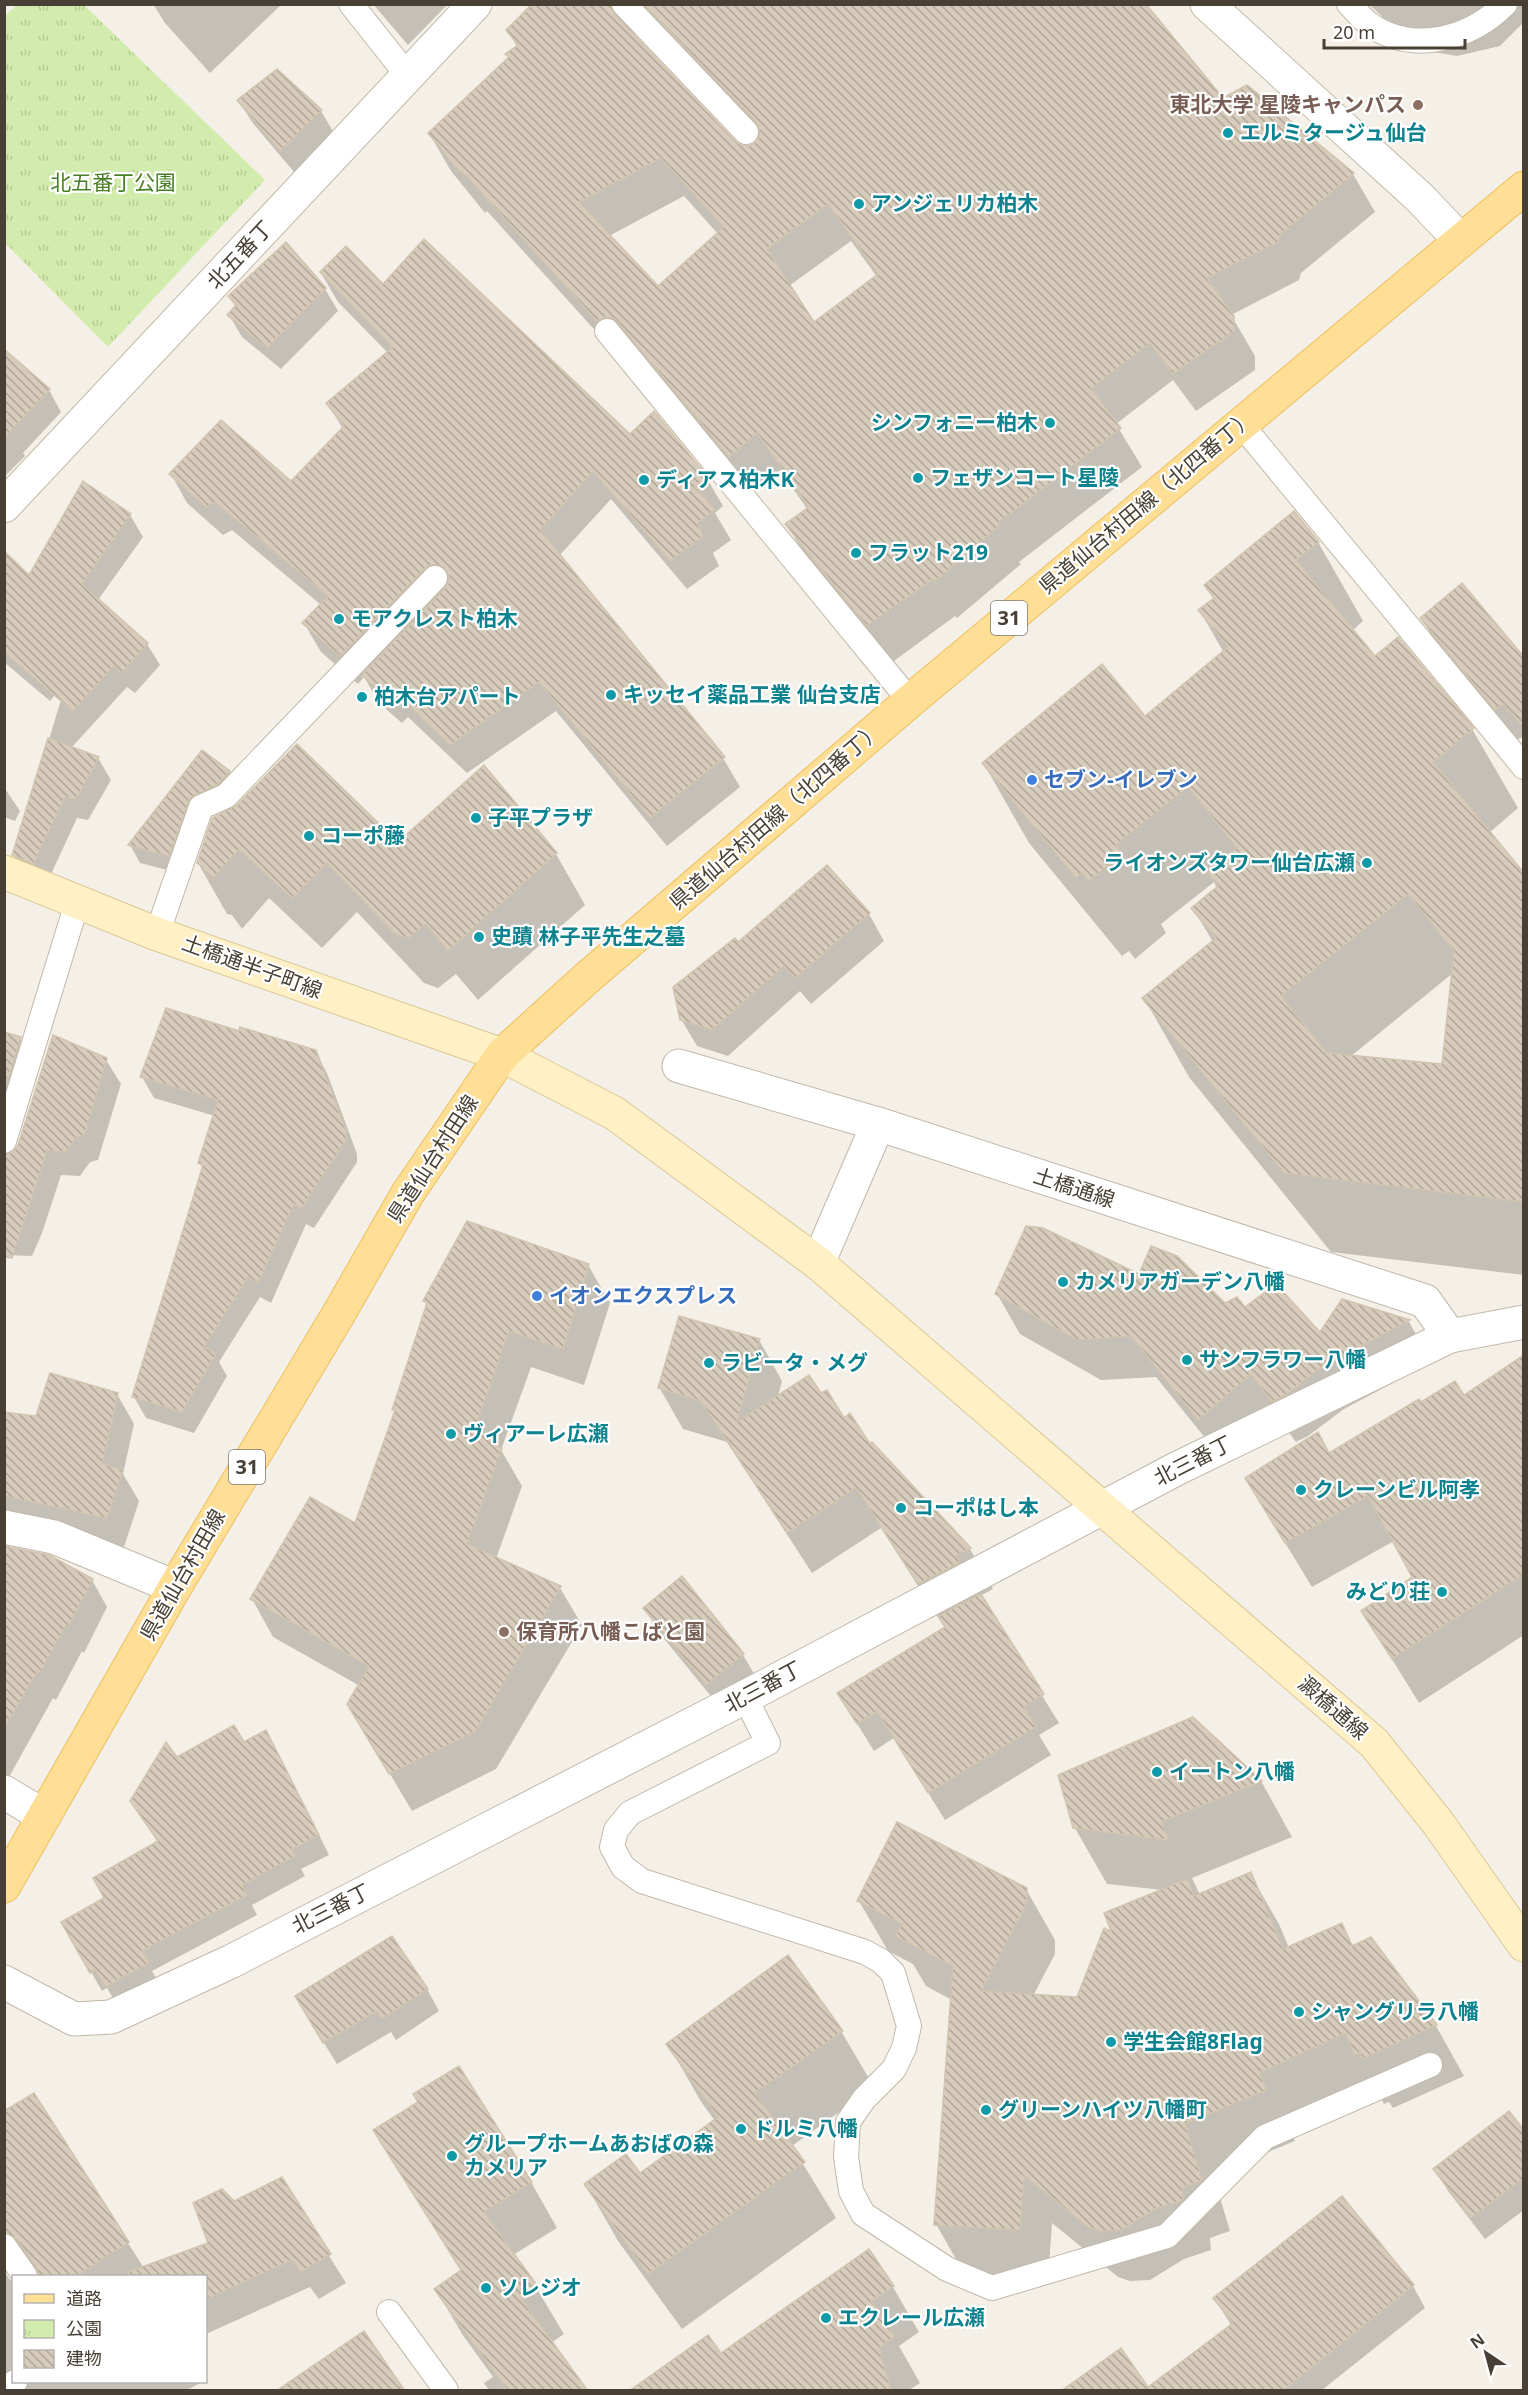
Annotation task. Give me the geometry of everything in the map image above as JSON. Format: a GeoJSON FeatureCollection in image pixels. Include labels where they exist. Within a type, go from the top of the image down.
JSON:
{"type":"FeatureCollection","features":[{"type":"Feature","properties":{"kind":"main road","name":"県道仙台村田線（北四番丁）"},"geometry":{"type":"LineString","coordinates":[[502,1055],[588,977],[910,701],[1524,188]]}},
{"type":"Feature","properties":{"kind":"main road","name":"県道仙台村田線"},"geometry":{"type":"LineString","coordinates":[[4,1886],[175,1587],[338,1315],[408,1193],[502,1055]]}},
{"type":"Feature","properties":{"kind":"street","name":"北五番丁"},"geometry":{"type":"LineString","coordinates":[[4,506],[475,4]]}},
{"type":"Feature","properties":{"kind":"street"},"geometry":{"type":"LineString","coordinates":[[1207,4],[1419,197],[1460,240]]}},
{"type":"Feature","properties":{"kind":"street","name":"土橋通半子町線"},"geometry":{"type":"LineString","coordinates":[[4,872],[158,934],[502,1055],[614,1113],[818,1263]]}},
{"type":"Feature","properties":{"kind":"street","name":"土橋通線"},"geometry":{"type":"LineString","coordinates":[[679,1066],[878,1124],[1425,1301],[1450,1336]]}},
{"type":"Feature","properties":{"kind":"street"},"geometry":{"type":"LineString","coordinates":[[818,1263],[878,1124]]}},
{"type":"Feature","properties":{"kind":"street","name":"澱橋通線"},"geometry":{"type":"LineString","coordinates":[[818,1263],[1374,1743],[1438,1823],[1524,1945]]}},
{"type":"Feature","properties":{"kind":"street","name":"北三番丁"},"geometry":{"type":"LineString","coordinates":[[4,1982],[74,2019],[111,2017],[232,1961],[745,1697],[1176,1469],[1450,1336],[1524,1323]]}},
{"type":"Feature","properties":{"kind":"street"},"geometry":{"type":"LineString","coordinates":[[4,1527],[54,1537],[175,1587]]}},
{"type":"Feature","properties":{"kind":"street"},"geometry":{"type":"LineString","coordinates":[[4,1792],[44,1816]]}},
{"type":"Feature","properties":{"kind":"lane"},"geometry":{"type":"LineString","coordinates":[[351,4],[408,76]]}},
{"type":"Feature","properties":{"kind":"lane"},"geometry":{"type":"LineString","coordinates":[[624,4],[746,132]]}},
{"type":"Feature","properties":{"kind":"lane"},"geometry":{"type":"LineString","coordinates":[[1349,4],[1370,24],[1397,37],[1428,41],[1460,35],[1496,14],[1505,4]]}},
{"type":"Feature","properties":{"kind":"lane"},"geometry":{"type":"LineString","coordinates":[[607,331],[910,701]]}},
{"type":"Feature","properties":{"kind":"lane"},"geometry":{"type":"LineString","coordinates":[[1240,423],[1524,767]]}},
{"type":"Feature","properties":{"kind":"lane"},"geometry":{"type":"LineString","coordinates":[[158,934],[201,807],[226,796],[435,578]]}},
{"type":"Feature","properties":{"kind":"lane"},"geometry":{"type":"LineString","coordinates":[[4,1141],[12,1088],[67,940],[77,903]]}},
{"type":"Feature","properties":{"kind":"lane"},"geometry":{"type":"LineString","coordinates":[[745,1697],[768,1743],[630,1813],[616,1830],[612,1847],[623,1867],[642,1881],[865,1952],[881,1961],[893,1973],[909,2026],[904,2048],[894,2069],[864,2098],[848,2122],[846,2157],[851,2191],[863,2214],[946,2269],[992,2289],[1167,2236],[1265,2137],[1430,2065]]}},
{"type":"Feature","properties":{"kind":"lane"},"geometry":{"type":"LineString","coordinates":[[4,2246],[24,2275]]}},
{"type":"Feature","properties":{"kind":"lane"},"geometry":{"type":"LineString","coordinates":[[389,2312],[446,2391]]}},
{"type":"Feature","properties":{"kind":"green space","name":"北五番丁公園"},"geometry":{"type":"Polygon","coordinates":[[[17,5],[84,5],[265,180],[108,347],[5,243],[5,16],[17,5]]]}},
{"type":"Feature","properties":{"kind":"building"},"geometry":{"type":"Polygon","coordinates":[[[532,4],[610,4],[614,14],[736,142],[749,146],[759,137],[760,129],[757,123],[644,4],[1146,4],[1223,98],[1247,85],[1354,173],[1280,235],[1278,242],[1207,278],[1234,316],[1234,331],[1173,374],[1150,343],[1091,389],[1121,428],[998,523],[1000,525],[935,581],[933,579],[867,626],[785,524],[809,507],[757,433],[729,457],[618,322],[613,318],[605,317],[597,321],[465,174],[463,176],[428,133],[509,57],[505,54],[518,45],[506,30],[532,4]],[[661,158],[579,202],[658,286],[724,227],[661,158]],[[828,204],[767,249],[814,322],[878,274],[828,204]]]}},
{"type":"Feature","properties":{"kind":"building"},"geometry":{"type":"Polygon","coordinates":[[[277,69],[322,110],[280,151],[237,100],[277,69]]]}},
{"type":"Feature","properties":{"kind":"building"},"geometry":{"type":"Polygon","coordinates":[[[424,239],[630,434],[654,411],[707,476],[695,487],[715,510],[697,523],[703,536],[670,561],[593,471],[540,530],[725,757],[650,818],[539,682],[450,745],[391,689],[384,695],[362,675],[445,588],[449,582],[449,575],[444,567],[432,564],[425,568],[340,656],[302,623],[328,596],[215,502],[206,507],[169,474],[221,420],[291,481],[344,426],[326,403],[393,347],[320,272],[346,246],[383,284],[424,239]]]}},
{"type":"Feature","properties":{"kind":"building"},"geometry":{"type":"Polygon","coordinates":[[[286,242],[326,288],[267,348],[227,315],[236,305],[228,296],[286,242]]]}},
{"type":"Feature","properties":{"kind":"building"},"geometry":{"type":"Polygon","coordinates":[[[4,349],[50,389],[4,438],[4,349]]]}},
{"type":"Feature","properties":{"kind":"building"},"geometry":{"type":"Polygon","coordinates":[[[83,481],[131,514],[82,584],[148,643],[122,673],[114,666],[73,711],[4,652],[4,551],[29,575],[83,481]]]}},
{"type":"Feature","properties":{"kind":"building","name":"ライオンズタワー仙台広瀬"},"geometry":{"type":"Polygon","coordinates":[[[1294,511],[1319,542],[1296,560],[1375,656],[1398,637],[1474,728],[1433,762],[1524,873],[1524,1202],[1284,1173],[1142,998],[1216,938],[1191,908],[1218,886],[1207,873],[1237,848],[1188,787],[1116,845],[1122,854],[1089,881],[1082,873],[1076,878],[982,763],[1102,664],[1145,716],[1228,647],[1198,610],[1214,598],[1204,585],[1294,511]],[[1408,894],[1281,996],[1327,1053],[1442,1064],[1454,951],[1408,894]]]}},
{"type":"Feature","properties":{"kind":"building"},"geometry":{"type":"Polygon","coordinates":[[[1462,583],[1524,657],[1524,728],[1503,704],[1495,710],[1420,618],[1462,583]]]}},
{"type":"Feature","properties":{"kind":"building"},"geometry":{"type":"Polygon","coordinates":[[[48,738],[99,757],[76,799],[65,797],[33,864],[12,855],[48,738]]]}},
{"type":"Feature","properties":{"kind":"building"},"geometry":{"type":"Polygon","coordinates":[[[297,744],[398,842],[484,765],[557,853],[448,951],[426,924],[408,938],[394,933],[327,863],[292,898],[239,849],[212,880],[197,863],[212,818],[236,806],[297,744]]]}},
{"type":"Feature","properties":{"kind":"building"},"geometry":{"type":"Polygon","coordinates":[[[202,750],[230,771],[218,784],[190,798],[169,856],[128,845],[202,750]]]}},
{"type":"Feature","properties":{"kind":"building"},"geometry":{"type":"Polygon","coordinates":[[[827,865],[870,913],[795,978],[784,966],[712,1030],[680,1020],[673,987],[735,938],[738,942],[827,865]]]}},
{"type":"Feature","properties":{"kind":"building"},"geometry":{"type":"Polygon","coordinates":[[[166,1008],[239,1031],[240,1027],[316,1050],[346,1131],[346,1140],[302,1208],[294,1204],[258,1283],[248,1277],[204,1347],[216,1354],[182,1412],[132,1397],[203,1165],[198,1163],[218,1100],[140,1077],[166,1008]]]}},
{"type":"Feature","properties":{"kind":"building"},"geometry":{"type":"Polygon","coordinates":[[[4,1032],[21,1037],[4,1091],[4,1032]]]}},
{"type":"Feature","properties":{"kind":"building"},"geometry":{"type":"Polygon","coordinates":[[[53,1035],[107,1058],[84,1136],[76,1137],[66,1152],[47,1150],[12,1258],[4,1257],[4,1155],[13,1152],[18,1145],[53,1035]]]}},
{"type":"Feature","properties":{"kind":"building"},"geometry":{"type":"Polygon","coordinates":[[[467,1221],[589,1264],[563,1349],[509,1331],[474,1431],[495,1438],[493,1443],[502,1448],[467,1544],[561,1586],[475,1732],[389,1774],[347,1704],[369,1666],[250,1599],[310,1497],[355,1523],[395,1410],[392,1410],[427,1303],[423,1301],[467,1221]]]}},
{"type":"Feature","properties":{"kind":"building"},"geometry":{"type":"Polygon","coordinates":[[[1026,1226],[1043,1228],[1139,1274],[1151,1246],[1177,1256],[1225,1303],[1237,1297],[1245,1307],[1276,1284],[1320,1332],[1342,1299],[1410,1320],[1320,1368],[1285,1395],[1272,1402],[1251,1374],[1198,1420],[1131,1336],[1077,1340],[995,1294],[1026,1226]]]}},
{"type":"Feature","properties":{"kind":"building"},"geometry":{"type":"Polygon","coordinates":[[[679,1316],[760,1339],[737,1422],[809,1375],[821,1393],[827,1390],[844,1418],[850,1413],[870,1444],[872,1442],[971,1548],[956,1555],[960,1562],[918,1584],[856,1488],[787,1533],[701,1401],[658,1388],[679,1316]]]}},
{"type":"Feature","properties":{"kind":"building"},"geometry":{"type":"Polygon","coordinates":[[[1524,1355],[1524,1574],[1392,1659],[1361,1611],[1412,1577],[1368,1496],[1285,1543],[1245,1478],[1318,1432],[1329,1453],[1419,1399],[1421,1402],[1455,1381],[1464,1395],[1524,1355]]]}},
{"type":"Feature","properties":{"kind":"building"},"geometry":{"type":"Polygon","coordinates":[[[50,1373],[118,1393],[102,1464],[123,1470],[107,1518],[4,1496],[4,1412],[36,1416],[50,1373]]]}},
{"type":"Feature","properties":{"kind":"building"},"geometry":{"type":"Polygon","coordinates":[[[4,1546],[49,1555],[93,1579],[68,1627],[66,1625],[40,1673],[37,1672],[4,1729],[4,1546]]]}},
{"type":"Feature","properties":{"kind":"building"},"geometry":{"type":"Polygon","coordinates":[[[682,1576],[744,1654],[706,1685],[643,1608],[682,1576]]]}},
{"type":"Feature","properties":{"kind":"building"},"geometry":{"type":"Polygon","coordinates":[[[981,1594],[1044,1694],[1024,1707],[1036,1727],[928,1793],[877,1711],[857,1724],[837,1693],[945,1627],[938,1616],[981,1594]]]}},
{"type":"Feature","properties":{"kind":"building","name":"イートン八幡"},"geometry":{"type":"Polygon","coordinates":[[[1193,1717],[1262,1781],[1161,1822],[1169,1840],[1073,1828],[1058,1775],[1193,1717]]]}},
{"type":"Feature","properties":{"kind":"building"},"geometry":{"type":"Polygon","coordinates":[[[234,1725],[244,1742],[266,1730],[319,1835],[292,1849],[295,1856],[242,1885],[247,1895],[142,1951],[149,1963],[105,1987],[95,1969],[90,1973],[61,1922],[104,1898],[93,1878],[158,1841],[130,1801],[166,1742],[177,1757],[234,1725]]]}},
{"type":"Feature","properties":{"kind":"building"},"geometry":{"type":"Polygon","coordinates":[[[897,1822],[1027,1888],[1027,1903],[981,1991],[1077,1997],[1104,1928],[1111,1931],[1104,1913],[1187,1879],[1194,1896],[1251,1872],[1283,1949],[1342,1923],[1352,1946],[1371,1937],[1437,2025],[1362,2059],[1360,2052],[1354,2055],[1346,2033],[1259,2073],[1267,2090],[1185,2124],[1202,2180],[1182,2188],[1183,2200],[1155,2209],[1121,2230],[1100,2231],[1088,2227],[1024,2175],[1020,2230],[934,2225],[953,1966],[895,1936],[902,1924],[857,1901],[897,1822]]]}},
{"type":"Feature","properties":{"kind":"building"},"geometry":{"type":"Polygon","coordinates":[[[392,1936],[428,1989],[382,2019],[377,2011],[323,2043],[295,1996],[392,1936]]]}},
{"type":"Feature","properties":{"kind":"building","name":"ドルミ八幡"},"geometry":{"type":"Polygon","coordinates":[[[788,1955],[843,2031],[755,2093],[805,2162],[648,2274],[584,2184],[626,2154],[640,2173],[718,2117],[666,2044],[788,1955]]]}},
{"type":"Feature","properties":{"kind":"building"},"geometry":{"type":"Polygon","coordinates":[[[459,2066],[532,2182],[484,2212],[539,2288],[522,2300],[588,2391],[508,2391],[434,2289],[461,2270],[373,2130],[418,2102],[413,2094],[459,2066]]]}},
{"type":"Feature","properties":{"kind":"building"},"geometry":{"type":"Polygon","coordinates":[[[34,2093],[129,2242],[78,2275],[39,2275],[37,2268],[16,2238],[4,2232],[4,2111],[34,2093]]]}},
{"type":"Feature","properties":{"kind":"building"},"geometry":{"type":"Polygon","coordinates":[[[1509,2111],[1524,2130],[1524,2178],[1471,2218],[1433,2169],[1509,2111]]]}},
{"type":"Feature","properties":{"kind":"building"},"geometry":{"type":"Polygon","coordinates":[[[282,2177],[331,2254],[301,2272],[292,2260],[207,2299],[207,2275],[129,2275],[128,2272],[208,2243],[193,2203],[222,2189],[234,2201],[282,2177]]]}},
{"type":"Feature","properties":{"kind":"building"},"geometry":{"type":"Polygon","coordinates":[[[1342,2196],[1414,2285],[1282,2391],[1061,2391],[1121,2348],[1148,2387],[1233,2323],[1213,2298],[1342,2196]]]}},
{"type":"Feature","properties":{"kind":"building","name":"エクレール広瀬"},"geometry":{"type":"Polygon","coordinates":[[[869,2249],[894,2286],[871,2301],[895,2336],[879,2348],[891,2391],[629,2391],[708,2335],[721,2353],[869,2249]]]}},
{"type":"Feature","properties":{"kind":"building"},"geometry":{"type":"Polygon","coordinates":[[[364,2331],[405,2391],[276,2391],[364,2331]]]}},
{"type":"Feature","properties":{"kind":"place","name":"東北大学 星陵キャンパス"},"geometry":{"type":"Point","coordinates":[1418,105]}},
{"type":"Feature","properties":{"kind":"place","name":"エルミタージュ仙台"},"geometry":{"type":"Point","coordinates":[1228,133]}},
{"type":"Feature","properties":{"kind":"place","name":"アンジェリカ柏木"},"geometry":{"type":"Point","coordinates":[859,204]}},
{"type":"Feature","properties":{"kind":"place","name":"シンフォニー柏木"},"geometry":{"type":"Point","coordinates":[1050,423]}},
{"type":"Feature","properties":{"kind":"place","name":"フェザンコート星陵"},"geometry":{"type":"Point","coordinates":[918,478]}},
{"type":"Feature","properties":{"kind":"place","name":"ディアス柏木K"},"geometry":{"type":"Point","coordinates":[644,480]}},
{"type":"Feature","properties":{"kind":"place","name":"フラット219"},"geometry":{"type":"Point","coordinates":[856,553]}},
{"type":"Feature","properties":{"kind":"place","name":"モアクレスト柏木"},"geometry":{"type":"Point","coordinates":[339,619]}},
{"type":"Feature","properties":{"kind":"place","name":"キッセイ薬品工業 仙台支店"},"geometry":{"type":"Point","coordinates":[611,695]}},
{"type":"Feature","properties":{"kind":"place","name":"柏木台アパート"},"geometry":{"type":"Point","coordinates":[362,697]}},
{"type":"Feature","properties":{"kind":"place","name":"セブン-イレブン"},"geometry":{"type":"Point","coordinates":[1032,780]}},
{"type":"Feature","properties":{"kind":"place","name":"子平プラザ"},"geometry":{"type":"Point","coordinates":[476,818]}},
{"type":"Feature","properties":{"kind":"place","name":"コーポ藤"},"geometry":{"type":"Point","coordinates":[309,836]}},
{"type":"Feature","properties":{"kind":"place","name":"ライオンズタワー仙台広瀬"},"geometry":{"type":"Point","coordinates":[1367,863]}},
{"type":"Feature","properties":{"kind":"place","name":"史蹟 林子平先生之墓"},"geometry":{"type":"Point","coordinates":[479,937]}},
{"type":"Feature","properties":{"kind":"place","name":"カメリアガーデン八幡"},"geometry":{"type":"Point","coordinates":[1063,1282]}},
{"type":"Feature","properties":{"kind":"place","name":"イオンエクスプレス"},"geometry":{"type":"Point","coordinates":[537,1296]}},
{"type":"Feature","properties":{"kind":"place","name":"サンフラワー八幡"},"geometry":{"type":"Point","coordinates":[1187,1360]}},
{"type":"Feature","properties":{"kind":"place","name":"ラビータ・メグ"},"geometry":{"type":"Point","coordinates":[709,1363]}},
{"type":"Feature","properties":{"kind":"place","name":"ヴィアーレ広瀬"},"geometry":{"type":"Point","coordinates":[451,1434]}},
{"type":"Feature","properties":{"kind":"place","name":"クレーンビル阿孝"},"geometry":{"type":"Point","coordinates":[1301,1490]}},
{"type":"Feature","properties":{"kind":"place","name":"コーポはし本"},"geometry":{"type":"Point","coordinates":[901,1508]}},
{"type":"Feature","properties":{"kind":"place","name":"みどり荘"},"geometry":{"type":"Point","coordinates":[1442,1592]}},
{"type":"Feature","properties":{"kind":"place","name":"保育所八幡こばと園"},"geometry":{"type":"Point","coordinates":[504,1632]}},
{"type":"Feature","properties":{"kind":"place","name":"イートン八幡"},"geometry":{"type":"Point","coordinates":[1157,1772]}},
{"type":"Feature","properties":{"kind":"place","name":"シャングリラ八幡"},"geometry":{"type":"Point","coordinates":[1299,2012]}},
{"type":"Feature","properties":{"kind":"place","name":"学生会館8Flag"},"geometry":{"type":"Point","coordinates":[1111,2042]}},
{"type":"Feature","properties":{"kind":"place","name":"グリーンハイツ八幡町"},"geometry":{"type":"Point","coordinates":[986,2110]}},
{"type":"Feature","properties":{"kind":"place","name":"ドルミ八幡"},"geometry":{"type":"Point","coordinates":[741,2129]}},
{"type":"Feature","properties":{"kind":"place","name":"グループホームあおばの森 カメリア"},"geometry":{"type":"Point","coordinates":[452,2156]}},
{"type":"Feature","properties":{"kind":"place","name":"ソレジオ"},"geometry":{"type":"Point","coordinates":[486,2288]}},
{"type":"Feature","properties":{"kind":"place","name":"エクレール広瀬"},"geometry":{"type":"Point","coordinates":[826,2318]}}]}
